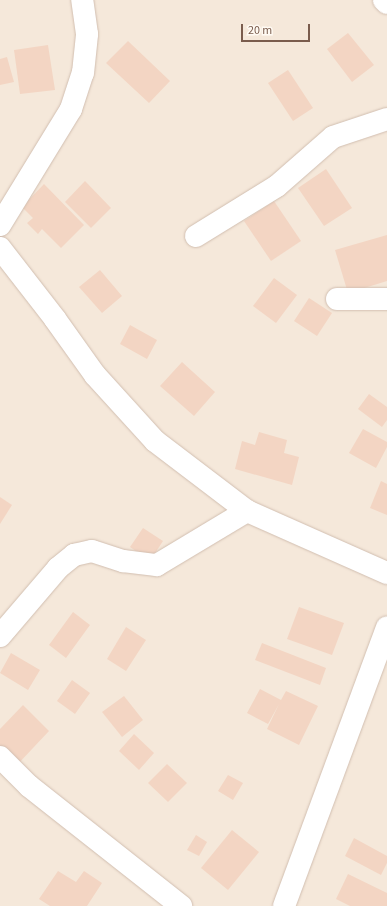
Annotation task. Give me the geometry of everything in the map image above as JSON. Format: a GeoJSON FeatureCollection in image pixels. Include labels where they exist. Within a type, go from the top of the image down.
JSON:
{"type":"FeatureCollection","features":[{"type":"Feature","properties":{"kind":"street"},"geometry":{"type":"LineString","coordinates":[[0,225],[71,109],[83,73],[87,34],[82,0]]}},
{"type":"Feature","properties":{"kind":"street"},"geometry":{"type":"LineString","coordinates":[[384,0],[387,3]]}},
{"type":"Feature","properties":{"kind":"street"},"geometry":{"type":"LineString","coordinates":[[196,236],[277,186],[333,137],[387,119]]}},
{"type":"Feature","properties":{"kind":"street"},"geometry":{"type":"LineString","coordinates":[[0,248],[55,319],[95,375],[155,441],[247,511],[387,574]]}},
{"type":"Feature","properties":{"kind":"street"},"geometry":{"type":"LineString","coordinates":[[337,299],[387,299]]}},
{"type":"Feature","properties":{"kind":"street"},"geometry":{"type":"LineString","coordinates":[[0,636],[58,568],[74,555],[92,551],[123,561],[157,565],[247,511]]}},
{"type":"Feature","properties":{"kind":"street"},"geometry":{"type":"LineString","coordinates":[[284,906],[387,628]]}},
{"type":"Feature","properties":{"kind":"street"},"geometry":{"type":"LineString","coordinates":[[0,757],[29,786],[181,906]]}},
{"type":"Feature","properties":{"kind":"shaded area"},"geometry":{"type":"Polygon","coordinates":[[[0,0],[387,0],[387,906],[0,906],[0,0]]]}},
{"type":"Feature","properties":{"kind":"building"},"geometry":{"type":"Polygon","coordinates":[[[348,33],[374,65],[352,82],[327,49],[348,33]]]}},
{"type":"Feature","properties":{"kind":"building"},"geometry":{"type":"Polygon","coordinates":[[[128,41],[170,81],[149,103],[106,63],[128,41]]]}},
{"type":"Feature","properties":{"kind":"building"},"geometry":{"type":"Polygon","coordinates":[[[48,45],[55,90],[20,94],[14,50],[48,45]]]}},
{"type":"Feature","properties":{"kind":"building"},"geometry":{"type":"Polygon","coordinates":[[[7,57],[14,82],[0,85],[0,59],[7,57]]]}},
{"type":"Feature","properties":{"kind":"building"},"geometry":{"type":"Polygon","coordinates":[[[288,70],[313,108],[293,121],[268,83],[288,70]]]}},
{"type":"Feature","properties":{"kind":"building"},"geometry":{"type":"Polygon","coordinates":[[[326,169],[352,208],[324,226],[298,188],[326,169]]]}},
{"type":"Feature","properties":{"kind":"building"},"geometry":{"type":"Polygon","coordinates":[[[85,181],[111,208],[91,228],[65,202],[85,181]]]}},
{"type":"Feature","properties":{"kind":"building"},"geometry":{"type":"Polygon","coordinates":[[[44,184],[84,225],[61,248],[42,229],[38,234],[27,223],[33,218],[22,207],[44,184]]]}},
{"type":"Feature","properties":{"kind":"building"},"geometry":{"type":"Polygon","coordinates":[[[274,201],[301,241],[271,261],[244,221],[274,201]]]}},
{"type":"Feature","properties":{"kind":"building"},"geometry":{"type":"Polygon","coordinates":[[[387,235],[387,281],[348,293],[335,250],[387,235]]]}},
{"type":"Feature","properties":{"kind":"building"},"geometry":{"type":"Polygon","coordinates":[[[100,270],[122,296],[102,313],[79,287],[100,270]]]}},
{"type":"Feature","properties":{"kind":"building"},"geometry":{"type":"Polygon","coordinates":[[[274,278],[297,295],[276,323],[253,306],[274,278]]]}},
{"type":"Feature","properties":{"kind":"building"},"geometry":{"type":"Polygon","coordinates":[[[309,298],[332,313],[317,336],[294,321],[309,298]]]}},
{"type":"Feature","properties":{"kind":"building"},"geometry":{"type":"Polygon","coordinates":[[[130,325],[157,340],[147,359],[120,344],[130,325]]]}},
{"type":"Feature","properties":{"kind":"building"},"geometry":{"type":"Polygon","coordinates":[[[182,362],[215,392],[194,416],[160,386],[182,362]]]}},
{"type":"Feature","properties":{"kind":"building"},"geometry":{"type":"Polygon","coordinates":[[[369,394],[387,407],[387,420],[382,427],[358,409],[369,394]]]}},
{"type":"Feature","properties":{"kind":"building"},"geometry":{"type":"Polygon","coordinates":[[[363,429],[387,442],[387,447],[376,468],[349,453],[363,429]]]}},
{"type":"Feature","properties":{"kind":"building"},"geometry":{"type":"Polygon","coordinates":[[[259,432],[287,440],[284,453],[299,457],[292,485],[235,469],[242,441],[255,445],[259,432]]]}},
{"type":"Feature","properties":{"kind":"building"},"geometry":{"type":"Polygon","coordinates":[[[381,481],[387,484],[387,515],[370,508],[381,481]]]}},
{"type":"Feature","properties":{"kind":"building"},"geometry":{"type":"Polygon","coordinates":[[[0,497],[12,505],[0,524],[0,497]]]}},
{"type":"Feature","properties":{"kind":"building"},"geometry":{"type":"Polygon","coordinates":[[[143,528],[163,541],[150,561],[130,547],[143,528]]]}},
{"type":"Feature","properties":{"kind":"building"},"geometry":{"type":"Polygon","coordinates":[[[299,607],[344,623],[332,655],[287,639],[299,607]]]}},
{"type":"Feature","properties":{"kind":"building"},"geometry":{"type":"Polygon","coordinates":[[[73,612],[90,625],[66,658],[49,645],[73,612]]]}},
{"type":"Feature","properties":{"kind":"building"},"geometry":{"type":"Polygon","coordinates":[[[126,627],[146,640],[126,671],[107,659],[126,627]]]}},
{"type":"Feature","properties":{"kind":"building"},"geometry":{"type":"Polygon","coordinates":[[[262,643],[326,668],[320,685],[255,660],[262,643]]]}},
{"type":"Feature","properties":{"kind":"building"},"geometry":{"type":"Polygon","coordinates":[[[11,653],[40,670],[28,690],[0,673],[11,653]]]}},
{"type":"Feature","properties":{"kind":"building"},"geometry":{"type":"Polygon","coordinates":[[[72,680],[90,693],[75,714],[57,701],[72,680]]]}},
{"type":"Feature","properties":{"kind":"building"},"geometry":{"type":"Polygon","coordinates":[[[260,689],[281,700],[286,691],[318,706],[299,745],[267,729],[279,704],[268,724],[247,713],[260,689]]]}},
{"type":"Feature","properties":{"kind":"building"},"geometry":{"type":"Polygon","coordinates":[[[124,696],[143,720],[122,737],[102,712],[124,696]]]}},
{"type":"Feature","properties":{"kind":"building"},"geometry":{"type":"Polygon","coordinates":[[[23,705],[49,731],[17,765],[0,748],[0,729],[23,705]]]}},
{"type":"Feature","properties":{"kind":"building"},"geometry":{"type":"Polygon","coordinates":[[[134,734],[154,753],[139,770],[119,751],[134,734]]]}},
{"type":"Feature","properties":{"kind":"building"},"geometry":{"type":"Polygon","coordinates":[[[167,764],[187,783],[168,802],[148,783],[167,764]]]}},
{"type":"Feature","properties":{"kind":"building"},"geometry":{"type":"Polygon","coordinates":[[[228,775],[243,783],[233,800],[218,791],[228,775]]]}},
{"type":"Feature","properties":{"kind":"building"},"geometry":{"type":"Polygon","coordinates":[[[232,830],[259,852],[228,890],[201,868],[232,830]]]}},
{"type":"Feature","properties":{"kind":"building"},"geometry":{"type":"Polygon","coordinates":[[[196,835],[207,842],[199,856],[187,850],[196,835]]]}},
{"type":"Feature","properties":{"kind":"building"},"geometry":{"type":"Polygon","coordinates":[[[354,838],[387,856],[387,863],[381,875],[345,856],[354,838]]]}},
{"type":"Feature","properties":{"kind":"building"},"geometry":{"type":"Polygon","coordinates":[[[58,871],[76,882],[84,871],[102,883],[87,906],[50,906],[39,899],[58,871]]]}},
{"type":"Feature","properties":{"kind":"building"},"geometry":{"type":"Polygon","coordinates":[[[348,874],[387,893],[387,906],[350,906],[336,899],[348,874]]]}}]}
